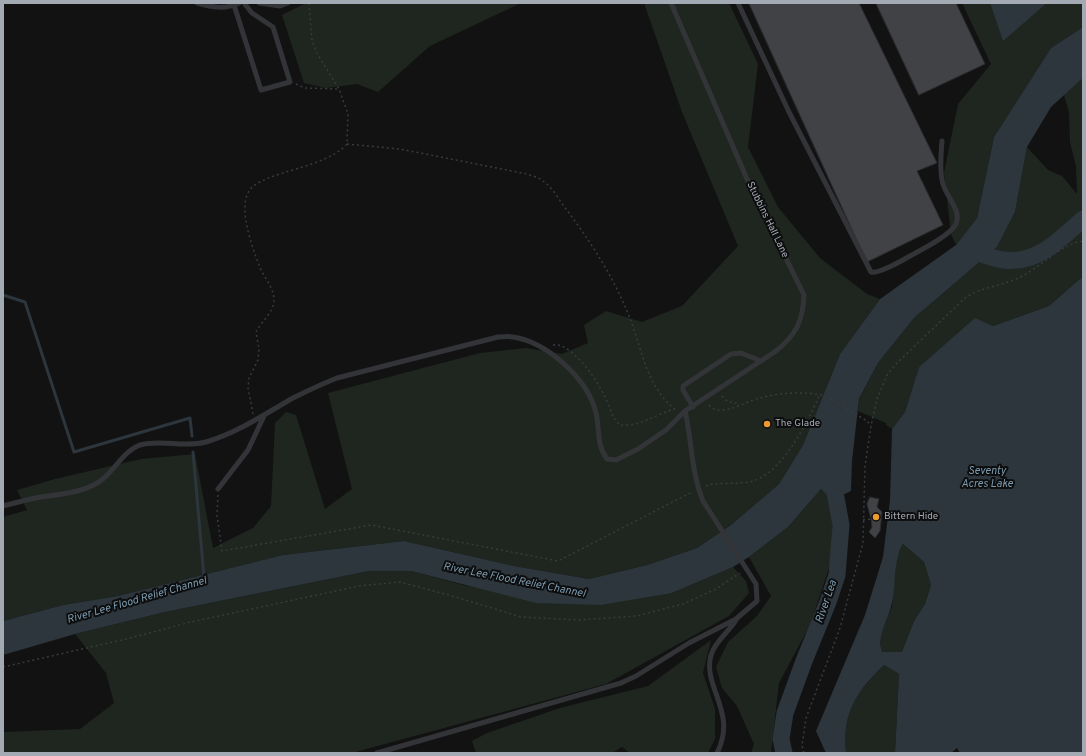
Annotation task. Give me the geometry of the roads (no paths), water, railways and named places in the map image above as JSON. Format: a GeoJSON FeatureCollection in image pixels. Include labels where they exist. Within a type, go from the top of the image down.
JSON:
{"type":"FeatureCollection","features":[{"type":"Feature","properties":{"kind":"lane"},"geometry":{"type":"LineString","coordinates":[[197,3],[213,8],[226,8],[236,4],[261,90],[290,82],[273,27],[252,13],[244,3]]}},
{"type":"Feature","properties":{"kind":"lane"},"geometry":{"type":"LineString","coordinates":[[259,3],[280,6],[288,3]]}},
{"type":"Feature","properties":{"kind":"lane","name":"Stubbins Hall Lane"},"geometry":{"type":"LineString","coordinates":[[265,415],[314,388],[337,378],[483,339],[513,337],[541,348],[565,364],[575,374],[586,390],[596,413],[598,438],[601,451],[607,460],[616,460],[638,449],[666,430],[685,411],[704,400],[717,389],[788,341],[797,327],[804,311],[804,295],[747,179],[671,3]]}},
{"type":"Feature","properties":{"kind":"lane"},"geometry":{"type":"LineString","coordinates":[[738,3],[789,112],[871,272],[878,271],[906,258],[931,243],[956,225],[956,212],[942,180],[942,141]]}},
{"type":"Feature","properties":{"kind":"lane"},"geometry":{"type":"LineString","coordinates":[[692,406],[683,390],[683,386],[731,354],[741,354],[762,360]]}},
{"type":"Feature","properties":{"kind":"lane"},"geometry":{"type":"LineString","coordinates":[[377,753],[621,683],[636,676],[689,643],[736,620],[757,601],[756,584],[703,501],[698,488],[694,476],[685,411]]}},
{"type":"Feature","properties":{"kind":"lane"},"geometry":{"type":"LineString","coordinates":[[3,506],[40,497],[75,492],[87,488],[99,482],[111,472],[128,452],[138,446],[150,444],[189,444],[205,442],[265,415]]}},
{"type":"Feature","properties":{"kind":"lane"},"geometry":{"type":"LineString","coordinates":[[218,489],[248,450],[265,415]]}},
{"type":"Feature","properties":{"kind":"lane"},"geometry":{"type":"LineString","coordinates":[[717,753],[724,729],[723,710],[711,679],[710,657],[717,644],[730,630],[736,620]]}},
{"type":"Feature","properties":{"kind":"water"},"geometry":{"type":"Polygon","coordinates":[[[990,3],[1047,3],[1003,41],[990,3]]]}},
{"type":"Feature","properties":{"kind":"water","name":"River Lee Flood Relief Channel"},"geometry":{"type":"Polygon","coordinates":[[[1083,27],[1083,78],[1051,107],[1027,147],[1015,212],[997,247],[914,318],[878,363],[859,399],[852,461],[851,491],[832,500],[821,489],[788,527],[749,557],[733,567],[672,593],[601,605],[536,603],[411,571],[369,571],[165,612],[75,634],[3,655],[3,621],[63,605],[118,596],[283,555],[404,541],[514,566],[589,579],[647,565],[697,548],[731,525],[779,484],[803,445],[840,354],[880,299],[956,245],[977,218],[994,137],[1051,48],[1083,27]]]}},
{"type":"Feature","properties":{"kind":"water","name":"Seventy Acres Lake"},"geometry":{"type":"Polygon","coordinates":[[[1081,278],[1083,281],[1083,753],[960,753],[957,748],[951,753],[895,753],[899,674],[884,665],[866,685],[853,704],[846,726],[846,753],[826,753],[816,731],[865,615],[883,557],[890,500],[892,429],[905,412],[919,367],[975,318],[993,326],[1049,306],[1081,278]],[[903,544],[897,559],[893,599],[881,640],[882,652],[902,652],[914,621],[925,604],[931,585],[924,562],[903,544]]]}},
{"type":"Feature","properties":{"kind":"waterway"},"geometry":{"type":"LineString","coordinates":[[972,250],[1000,259],[1027,259],[1057,242],[1083,219]]}},
{"type":"Feature","properties":{"kind":"waterway"},"geometry":{"type":"LineString","coordinates":[[3,295],[25,302],[74,452],[190,418],[192,436]]}},
{"type":"Feature","properties":{"kind":"waterway","name":"River Lee Flood Relief Channel"},"geometry":{"type":"LineString","coordinates":[[193,452],[204,577]]}},
{"type":"Feature","properties":{"kind":"waterway","name":"River Lea"},"geometry":{"type":"LineString","coordinates":[[784,753],[781,739],[785,713],[837,575],[841,525],[832,476]]}},
{"type":"Feature","properties":{"kind":"place","name":"The Glade"},"geometry":{"type":"Point","coordinates":[767,424]}},
{"type":"Feature","properties":{"kind":"place","name":"Bittern Hide"},"geometry":{"type":"Point","coordinates":[876,517]}}]}
